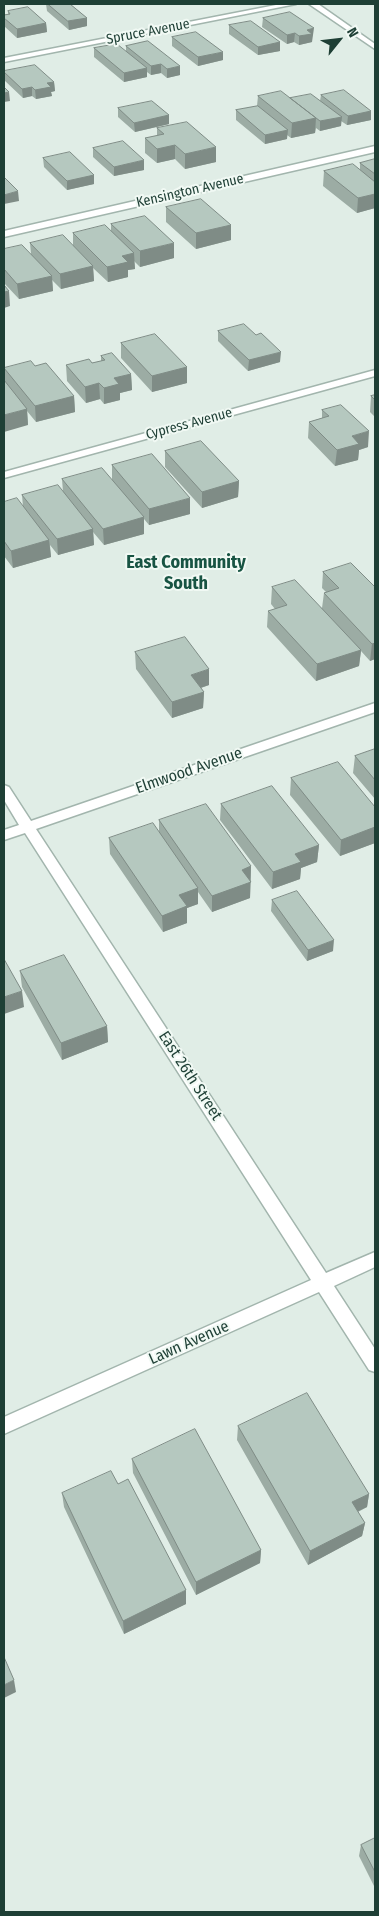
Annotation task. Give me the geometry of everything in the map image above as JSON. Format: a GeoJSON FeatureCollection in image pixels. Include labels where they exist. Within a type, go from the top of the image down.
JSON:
{"type":"FeatureCollection","features":[{"type":"Feature","properties":{"kind":"street","name":"Spruce Avenue"},"geometry":{"type":"LineString","coordinates":[[4,60],[292,4]]}},
{"type":"Feature","properties":{"kind":"street"},"geometry":{"type":"LineString","coordinates":[[313,4],[375,47]]}},
{"type":"Feature","properties":{"kind":"street","name":"Kensington Avenue"},"geometry":{"type":"LineString","coordinates":[[4,234],[375,149]]}},
{"type":"Feature","properties":{"kind":"street","name":"Cypress Avenue"},"geometry":{"type":"LineString","coordinates":[[4,475],[375,373]]}},
{"type":"Feature","properties":{"kind":"street","name":"Elmwood Avenue"},"geometry":{"type":"LineString","coordinates":[[4,835],[375,706]]}},
{"type":"Feature","properties":{"kind":"street","name":"East 26th Street"},"geometry":{"type":"LineString","coordinates":[[4,790],[375,1364]]}},
{"type":"Feature","properties":{"kind":"street","name":"Lawn Avenue"},"geometry":{"type":"LineString","coordinates":[[4,1426],[375,1259]]}},
{"type":"Feature","properties":{"kind":"building"},"geometry":{"type":"Polygon","coordinates":[[[48,4],[70,4],[87,18],[68,21],[48,4]]]}},
{"type":"Feature","properties":{"kind":"building"},"geometry":{"type":"Polygon","coordinates":[[[28,7],[46,23],[17,29],[4,18],[4,15],[10,14],[8,11],[28,7]]]}},
{"type":"Feature","properties":{"kind":"building"},"geometry":{"type":"Polygon","coordinates":[[[290,12],[314,28],[307,30],[312,34],[299,36],[295,33],[287,35],[263,18],[290,12]]]}},
{"type":"Feature","properties":{"kind":"building"},"geometry":{"type":"Polygon","coordinates":[[[251,21],[280,42],[258,47],[229,25],[251,21]]]}},
{"type":"Feature","properties":{"kind":"building"},"geometry":{"type":"Polygon","coordinates":[[[196,32],[223,52],[198,57],[172,37],[196,32]]]}},
{"type":"Feature","properties":{"kind":"building"},"geometry":{"type":"Polygon","coordinates":[[[148,41],[180,66],[167,69],[161,64],[151,66],[126,46],[148,41]]]}},
{"type":"Feature","properties":{"kind":"building"},"geometry":{"type":"Polygon","coordinates":[[[117,44],[147,68],[124,73],[94,48],[117,44]]]}},
{"type":"Feature","properties":{"kind":"building"},"geometry":{"type":"Polygon","coordinates":[[[35,65],[54,82],[47,83],[51,87],[35,90],[32,87],[22,89],[4,72],[4,71],[35,65]]]}},
{"type":"Feature","properties":{"kind":"building"},"geometry":{"type":"Polygon","coordinates":[[[344,90],[371,111],[348,116],[321,95],[344,90]]]}},
{"type":"Feature","properties":{"kind":"building"},"geometry":{"type":"Polygon","coordinates":[[[281,91],[316,118],[292,123],[258,96],[281,91]]]}},
{"type":"Feature","properties":{"kind":"building"},"geometry":{"type":"Polygon","coordinates":[[[311,94],[342,117],[320,121],[290,98],[311,94]]]}},
{"type":"Feature","properties":{"kind":"building"},"geometry":{"type":"Polygon","coordinates":[[[152,101],[169,115],[134,123],[118,108],[152,101]]]}},
{"type":"Feature","properties":{"kind":"building"},"geometry":{"type":"Polygon","coordinates":[[[258,106],[288,130],[265,135],[236,110],[258,106]]]}},
{"type":"Feature","properties":{"kind":"building"},"geometry":{"type":"Polygon","coordinates":[[[187,122],[216,147],[185,154],[175,145],[157,149],[145,138],[164,134],[157,128],[187,122]]]}},
{"type":"Feature","properties":{"kind":"building"},"geometry":{"type":"Polygon","coordinates":[[[123,141],[144,160],[114,167],[93,148],[123,141]]]}},
{"type":"Feature","properties":{"kind":"building"},"geometry":{"type":"Polygon","coordinates":[[[70,152],[94,175],[67,181],[43,158],[70,152]]]}},
{"type":"Feature","properties":{"kind":"building"},"geometry":{"type":"Polygon","coordinates":[[[375,159],[375,174],[360,163],[375,159]]]}},
{"type":"Feature","properties":{"kind":"building"},"geometry":{"type":"Polygon","coordinates":[[[353,164],[375,182],[375,194],[358,198],[324,171],[353,164]]]}},
{"type":"Feature","properties":{"kind":"building"},"geometry":{"type":"Polygon","coordinates":[[[4,177],[18,191],[4,195],[4,177]]]}},
{"type":"Feature","properties":{"kind":"building"},"geometry":{"type":"Polygon","coordinates":[[[201,199],[231,225],[196,233],[166,207],[201,199]]]}},
{"type":"Feature","properties":{"kind":"building"},"geometry":{"type":"Polygon","coordinates":[[[145,216],[174,243],[140,251],[111,224],[145,216]]]}},
{"type":"Feature","properties":{"kind":"building"},"geometry":{"type":"Polygon","coordinates":[[[105,225],[134,253],[122,256],[128,262],[107,267],[73,233],[105,225]]]}},
{"type":"Feature","properties":{"kind":"building"},"geometry":{"type":"Polygon","coordinates":[[[63,235],[93,266],[60,274],[30,243],[63,235]]]}},
{"type":"Feature","properties":{"kind":"building"},"geometry":{"type":"Polygon","coordinates":[[[22,245],[52,276],[17,284],[4,269],[4,249],[22,245]]]}},
{"type":"Feature","properties":{"kind":"building"},"geometry":{"type":"Polygon","coordinates":[[[4,285],[9,291],[4,292],[4,285]]]}},
{"type":"Feature","properties":{"kind":"building"},"geometry":{"type":"Polygon","coordinates":[[[244,324],[256,335],[261,333],[281,352],[249,360],[218,331],[244,324]]]}},
{"type":"Feature","properties":{"kind":"building"},"geometry":{"type":"Polygon","coordinates":[[[155,334],[187,367],[152,376],[121,343],[155,334]]]}},
{"type":"Feature","properties":{"kind":"building"},"geometry":{"type":"Polygon","coordinates":[[[112,353],[131,374],[114,378],[119,384],[104,388],[99,383],[85,387],[66,365],[89,359],[92,363],[105,360],[101,356],[112,353]]]}},
{"type":"Feature","properties":{"kind":"building"},"geometry":{"type":"Polygon","coordinates":[[[31,361],[35,366],[46,363],[74,396],[35,406],[4,368],[31,361]]]}},
{"type":"Feature","properties":{"kind":"building"},"geometry":{"type":"Polygon","coordinates":[[[4,380],[27,409],[4,415],[4,380]]]}},
{"type":"Feature","properties":{"kind":"building"},"geometry":{"type":"Polygon","coordinates":[[[341,405],[369,431],[352,436],[359,444],[337,450],[309,422],[329,416],[322,410],[341,405]]]}},
{"type":"Feature","properties":{"kind":"building"},"geometry":{"type":"Polygon","coordinates":[[[201,441],[239,481],[202,492],[165,451],[201,441]]]}},
{"type":"Feature","properties":{"kind":"building"},"geometry":{"type":"Polygon","coordinates":[[[152,454],[190,498],[149,509],[112,465],[152,454]]]}},
{"type":"Feature","properties":{"kind":"building"},"geometry":{"type":"Polygon","coordinates":[[[102,468],[144,517],[103,529],[62,479],[102,468]]]}},
{"type":"Feature","properties":{"kind":"building"},"geometry":{"type":"Polygon","coordinates":[[[58,485],[93,529],[57,539],[22,495],[58,485]]]}},
{"type":"Feature","properties":{"kind":"building"},"geometry":{"type":"Polygon","coordinates":[[[17,498],[49,540],[11,551],[4,541],[4,502],[17,498]]]}},
{"type":"Feature","properties":{"kind":"building"},"geometry":{"type":"Polygon","coordinates":[[[351,563],[375,587],[375,643],[372,644],[324,593],[339,588],[323,572],[351,563]]]}},
{"type":"Feature","properties":{"kind":"building"},"geometry":{"type":"Polygon","coordinates":[[[295,580],[361,650],[317,664],[268,611],[287,605],[272,587],[295,580]]]}},
{"type":"Feature","properties":{"kind":"building"},"geometry":{"type":"Polygon","coordinates":[[[185,637],[209,669],[191,675],[204,692],[172,702],[135,652],[185,637]]]}},
{"type":"Feature","properties":{"kind":"building"},"geometry":{"type":"Polygon","coordinates":[[[375,749],[375,780],[355,756],[375,749]]]}},
{"type":"Feature","properties":{"kind":"building"},"geometry":{"type":"Polygon","coordinates":[[[338,762],[375,807],[375,827],[341,840],[291,778],[338,762]]]}},
{"type":"Feature","properties":{"kind":"building"},"geometry":{"type":"Polygon","coordinates":[[[272,786],[319,845],[295,854],[301,862],[273,872],[221,804],[272,786]]]}},
{"type":"Feature","properties":{"kind":"building"},"geometry":{"type":"Polygon","coordinates":[[[206,804],[251,866],[242,870],[251,882],[212,896],[159,820],[206,804]]]}},
{"type":"Feature","properties":{"kind":"building"},"geometry":{"type":"Polygon","coordinates":[[[153,823],[198,888],[179,895],[187,906],[162,916],[109,838],[153,823]]]}},
{"type":"Feature","properties":{"kind":"building"},"geometry":{"type":"Polygon","coordinates":[[[297,891],[334,940],[308,950],[272,900],[297,891]]]}},
{"type":"Feature","properties":{"kind":"building"},"geometry":{"type":"Polygon","coordinates":[[[64,955],[107,1026],[61,1043],[20,971],[64,955]]]}},
{"type":"Feature","properties":{"kind":"building"},"geometry":{"type":"Polygon","coordinates":[[[4,959],[22,991],[4,997],[4,959]]]}},
{"type":"Feature","properties":{"kind":"building"},"geometry":{"type":"Polygon","coordinates":[[[307,1393],[369,1494],[352,1502],[365,1523],[310,1551],[238,1426],[307,1393]]]}},
{"type":"Feature","properties":{"kind":"building"},"geometry":{"type":"Polygon","coordinates":[[[195,1429],[261,1550],[196,1582],[132,1459],[195,1429]]]}},
{"type":"Feature","properties":{"kind":"building"},"geometry":{"type":"Polygon","coordinates":[[[111,1471],[118,1484],[128,1479],[186,1590],[123,1621],[62,1493],[111,1471]]]}},
{"type":"Feature","properties":{"kind":"building"},"geometry":{"type":"Polygon","coordinates":[[[4,1657],[14,1680],[4,1685],[4,1657]]]}},
{"type":"Feature","properties":{"kind":"building"},"geometry":{"type":"Polygon","coordinates":[[[375,1838],[375,1872],[361,1845],[375,1838]]]}},
{"type":"Feature","properties":{"kind":"district","name":"East Community South"},"geometry":{"type":"Point","coordinates":[186,573]}}]}
